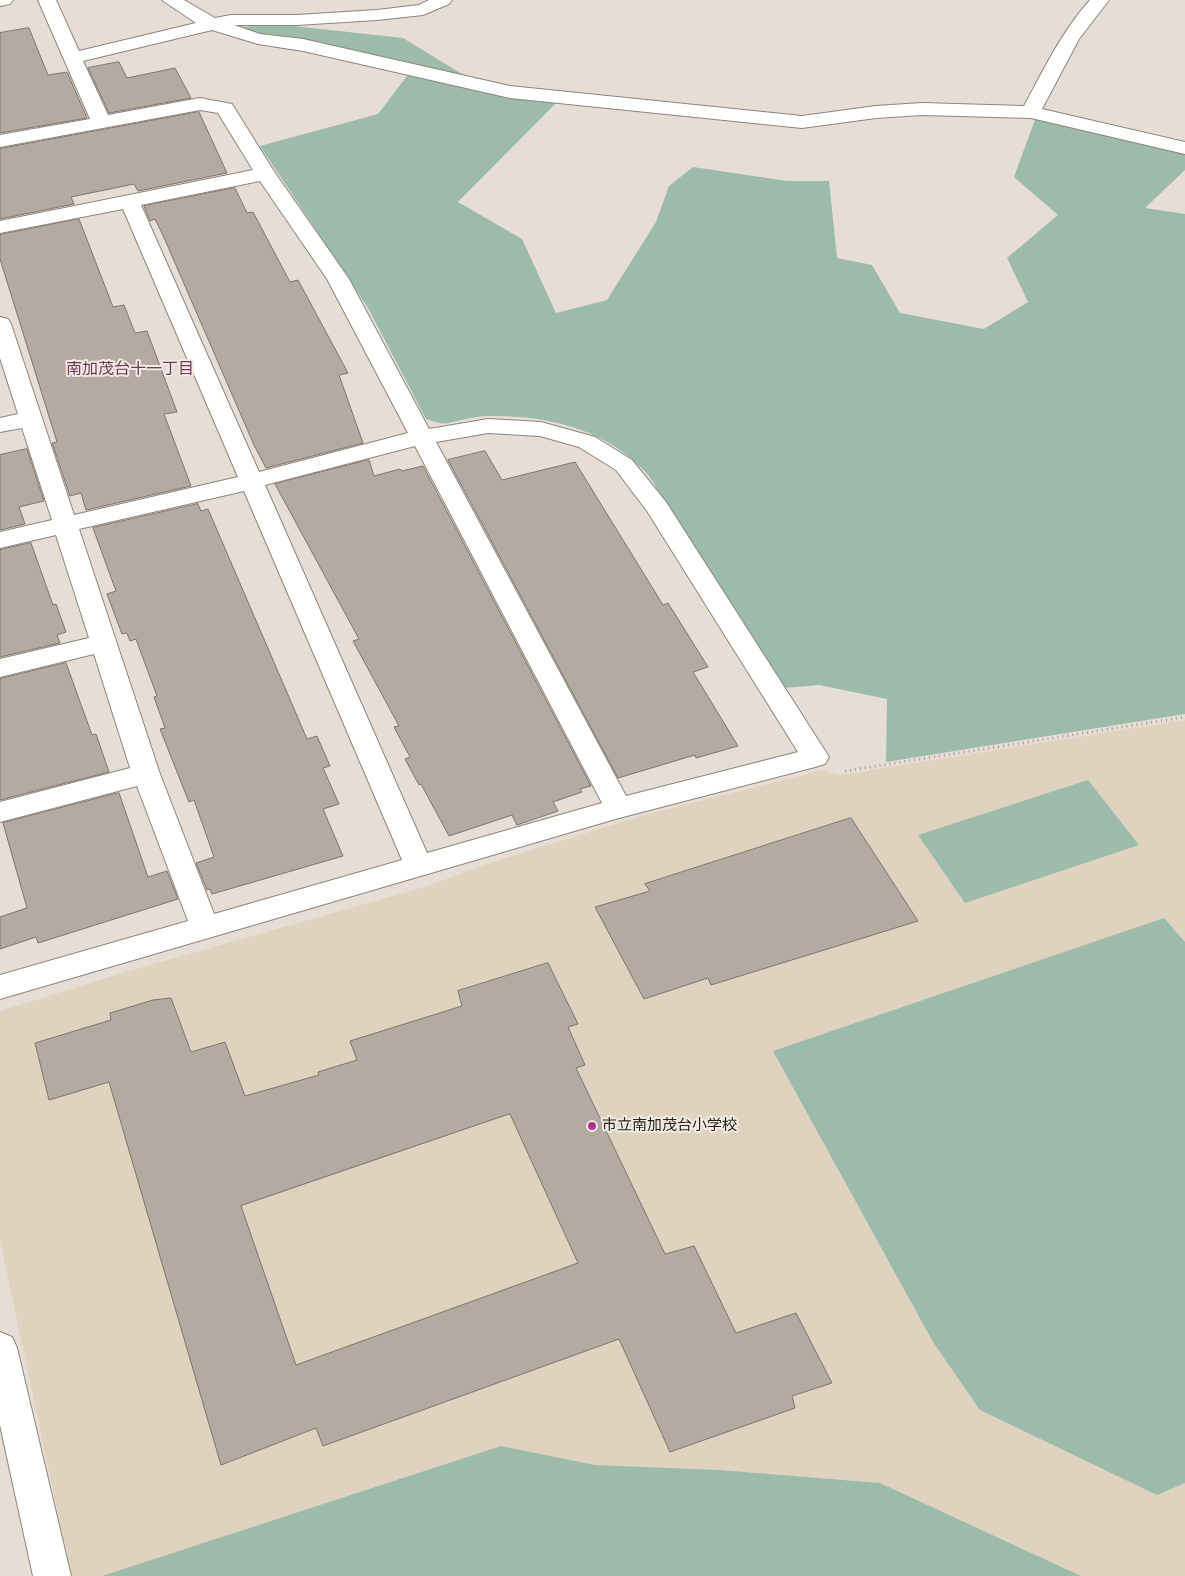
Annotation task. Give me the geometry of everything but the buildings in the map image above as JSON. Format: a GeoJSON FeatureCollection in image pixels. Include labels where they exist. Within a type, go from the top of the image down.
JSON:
{"type":"FeatureCollection","features":[{"type":"Feature","properties":{"kind":"street"},"geometry":{"type":"LineString","coordinates":[[0,1],[4,0]]}},
{"type":"Feature","properties":{"kind":"street"},"geometry":{"type":"LineString","coordinates":[[47,0],[71,58],[101,122]]}},
{"type":"Feature","properties":{"kind":"street"},"geometry":{"type":"LineString","coordinates":[[171,0],[211,24],[258,39],[303,45],[510,92],[802,122],[922,108],[1031,112],[1185,148]]}},
{"type":"Feature","properties":{"kind":"street"},"geometry":{"type":"LineString","coordinates":[[71,58],[232,20],[297,20],[376,15],[423,10],[443,0]]}},
{"type":"Feature","properties":{"kind":"street"},"geometry":{"type":"LineString","coordinates":[[1031,112],[1071,38],[1090,10],[1100,0]]}},
{"type":"Feature","properties":{"kind":"street"},"geometry":{"type":"LineString","coordinates":[[0,141],[200,104],[225,108],[265,174],[338,279],[619,808]]}},
{"type":"Feature","properties":{"kind":"street"},"geometry":{"type":"LineString","coordinates":[[0,227],[265,174]]}},
{"type":"Feature","properties":{"kind":"street"},"geometry":{"type":"LineString","coordinates":[[130,202],[253,481],[418,867]]}},
{"type":"Feature","properties":{"kind":"street"},"geometry":{"type":"LineString","coordinates":[[0,324],[146,774],[204,926]]}},
{"type":"Feature","properties":{"kind":"street"},"geometry":{"type":"LineString","coordinates":[[0,425],[30,419]]}},
{"type":"Feature","properties":{"kind":"street"},"geometry":{"type":"LineString","coordinates":[[0,540],[253,481],[422,437],[488,426],[541,429],[587,442],[624,465],[637,479],[657,507],[815,757],[619,808],[418,867],[204,926],[0,987]]}},
{"type":"Feature","properties":{"kind":"street"},"geometry":{"type":"LineString","coordinates":[[0,668],[103,643]]}},
{"type":"Feature","properties":{"kind":"street"},"geometry":{"type":"LineString","coordinates":[[0,812],[146,774]]}},
{"type":"Feature","properties":{"kind":"street"},"geometry":{"type":"LineString","coordinates":[[0,1348],[7,1416],[52,1576]]}},
{"type":"Feature","properties":{"kind":"path"},"geometry":{"type":"LineString","coordinates":[[815,757],[840,772],[1185,717]]}},
{"type":"Feature","properties":{"kind":"shaded area","name":"市立南加茂台小学校"},"geometry":{"type":"Polygon","coordinates":[[[1185,720],[1185,1576],[1081,1576],[880,1483],[720,1470],[595,1465],[501,1446],[102,1576],[71,1576],[0,1240],[0,1011],[129,971],[421,888],[499,860],[648,814],[823,770],[839,775],[1185,720]]]}},
{"type":"Feature","properties":{"kind":"green space"},"geometry":{"type":"Polygon","coordinates":[[[284,25],[403,38],[470,79],[282,42],[237,27],[284,25]]]}},
{"type":"Feature","properties":{"kind":"green space"},"geometry":{"type":"Polygon","coordinates":[[[410,72],[560,99],[458,202],[522,239],[556,313],[607,300],[656,222],[669,186],[693,167],[787,181],[829,181],[837,258],[872,265],[900,313],[984,329],[1028,302],[1007,258],[1058,215],[1014,177],[1036,117],[1185,152],[1185,170],[1145,208],[1185,214],[1185,714],[886,762],[887,699],[819,685],[785,688],[649,476],[616,447],[576,428],[534,418],[484,416],[443,424],[426,419],[368,308],[260,146],[378,114],[410,72]]]}},
{"type":"Feature","properties":{"kind":"green space"},"geometry":{"type":"Polygon","coordinates":[[[1088,780],[1139,845],[965,903],[918,835],[1088,780]]]}},
{"type":"Feature","properties":{"kind":"green space"},"geometry":{"type":"Polygon","coordinates":[[[1164,918],[1185,942],[1185,1483],[1157,1495],[980,1410],[933,1342],[773,1051],[1164,918]]]}},
{"type":"Feature","properties":{"kind":"green space"},"geometry":{"type":"Polygon","coordinates":[[[501,1446],[595,1465],[720,1470],[880,1483],[1081,1576],[102,1576],[501,1446]]]}},
{"type":"Feature","properties":{"kind":"place","name":"市立南加茂台小学校"},"geometry":{"type":"Point","coordinates":[592,1126]}},
{"type":"Feature","properties":{"kind":"district","name":"南加茂台十一丁目"},"geometry":{"type":"Point","coordinates":[130,370]}}]}
